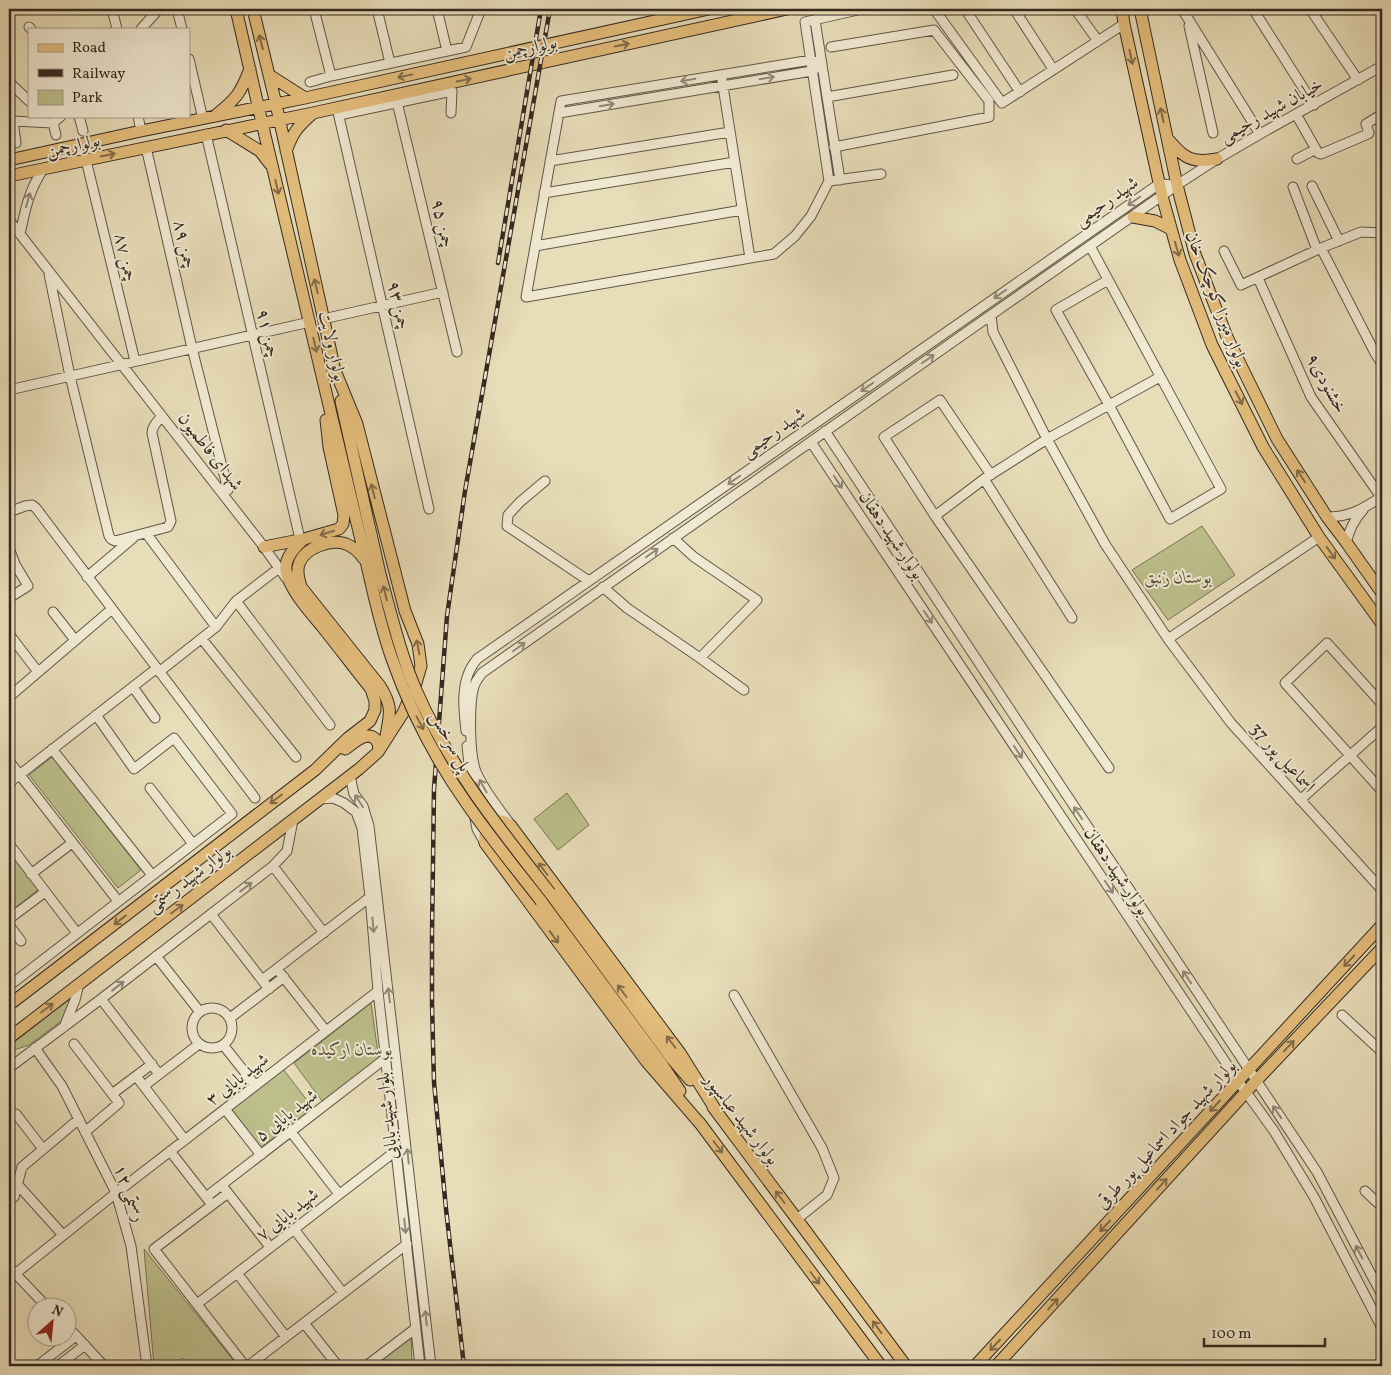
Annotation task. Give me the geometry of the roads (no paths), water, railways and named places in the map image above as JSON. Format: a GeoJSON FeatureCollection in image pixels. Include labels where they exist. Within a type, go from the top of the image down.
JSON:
{"type":"FeatureCollection","features":[{"type":"Feature","properties":{"kind":"main road"},"geometry":{"type":"LineString","coordinates":[[236,9],[258,108]]}},
{"type":"Feature","properties":{"kind":"main road"},"geometry":{"type":"LineString","coordinates":[[253,9],[276,104]]}},
{"type":"Feature","properties":{"kind":"main road","name":"بولوارچمن"},"geometry":{"type":"LineString","coordinates":[[9,160],[305,98],[709,9]]}},
{"type":"Feature","properties":{"kind":"main road","name":"بولوارچمن"},"geometry":{"type":"LineString","coordinates":[[9,176],[226,130],[314,113],[338,111],[788,9]]}},
{"type":"Feature","properties":{"kind":"main road","name":"بولوار میرزا کوچک خان"},"geometry":{"type":"LineString","coordinates":[[1122,9],[1162,196],[1180,260],[1212,345],[1263,447],[1319,537],[1382,624]]}},
{"type":"Feature","properties":{"kind":"main road","name":"بولوار میرزا کوچک خان"},"geometry":{"type":"LineString","coordinates":[[1140,9],[1167,138],[1195,254],[1227,337],[1277,439],[1327,517],[1382,593]]}},
{"type":"Feature","properties":{"kind":"main road"},"geometry":{"type":"LineString","coordinates":[[208,118],[235,100],[242,90],[250,69]]}},
{"type":"Feature","properties":{"kind":"main road"},"geometry":{"type":"LineString","coordinates":[[269,75],[305,98]]}},
{"type":"Feature","properties":{"kind":"main road","name":"بولوار ولایت"},"geometry":{"type":"LineString","coordinates":[[276,104],[334,368],[375,576]]}},
{"type":"Feature","properties":{"kind":"main road","name":"بولوار ولایت"},"geometry":{"type":"LineString","coordinates":[[258,108],[366,561],[375,576]]}},
{"type":"Feature","properties":{"kind":"main road"},"geometry":{"type":"LineString","coordinates":[[286,152],[292,135],[314,113]]}},
{"type":"Feature","properties":{"kind":"main road"},"geometry":{"type":"LineString","coordinates":[[226,130],[260,151],[273,167]]}},
{"type":"Feature","properties":{"kind":"main road"},"geometry":{"type":"LineString","coordinates":[[1167,138],[1188,158],[1197,160],[1218,159]]}},
{"type":"Feature","properties":{"kind":"main road"},"geometry":{"type":"LineString","coordinates":[[1133,217],[1155,221],[1171,229]]}},
{"type":"Feature","properties":{"kind":"main road","name":"بولوار شهید رستمی"},"geometry":{"type":"LineString","coordinates":[[9,1038],[350,776],[378,752],[403,713],[416,683],[420,666],[418,644],[405,611],[357,424],[334,368]]}},
{"type":"Feature","properties":{"kind":"main road"},"geometry":{"type":"LineString","coordinates":[[264,547],[339,529],[342,524],[344,515],[329,447],[321,373]]}},
{"type":"Feature","properties":{"kind":"main road"},"geometry":{"type":"LineString","coordinates":[[291,584],[286,570],[286,563],[294,547],[302,539]]}},
{"type":"Feature","properties":{"kind":"main road"},"geometry":{"type":"LineString","coordinates":[[366,561],[352,547],[334,542],[312,550],[303,557],[297,574],[301,587],[388,698],[390,711],[386,740]]}},
{"type":"Feature","properties":{"kind":"main road","name":"پل سرخس"},"geometry":{"type":"LineString","coordinates":[[375,576],[376,606],[392,659],[406,695],[436,753],[467,804],[545,897]]}},
{"type":"Feature","properties":{"kind":"main road","name":"شهدای فاطمیون"},"geometry":{"type":"LineString","coordinates":[[291,584],[371,689],[375,701],[375,710]]}},
{"type":"Feature","properties":{"kind":"main road","name":"بولوار شهید رستمی"},"geometry":{"type":"LineString","coordinates":[[9,1006],[315,770],[348,738],[370,721],[375,710]]}},
{"type":"Feature","properties":{"kind":"main road"},"geometry":{"type":"LineString","coordinates":[[315,770],[365,736],[375,738],[378,742],[378,752]]}},
{"type":"Feature","properties":{"kind":"main road"},"geometry":{"type":"LineString","coordinates":[[703,1127],[646,1061],[484,843],[485,831],[492,822],[502,821],[511,826],[680,1053],[717,1112]]}},
{"type":"Feature","properties":{"kind":"main road","name":"بولوار شهید عباسپور"},"geometry":{"type":"LineString","coordinates":[[545,897],[672,1059],[717,1112],[907,1365]]}},
{"type":"Feature","properties":{"kind":"main road","name":"بولوار شهید عباسپور"},"geometry":{"type":"LineString","coordinates":[[545,897],[661,1063],[703,1127],[881,1366]]}},
{"type":"Feature","properties":{"kind":"main road","name":"بولوار شهید جواد اسماعیل پور طرقی"},"geometry":{"type":"LineString","coordinates":[[975,1366],[1382,925]]}},
{"type":"Feature","properties":{"kind":"main road","name":"بولوار شهید جواد اسماعیل پور طرقی"},"geometry":{"type":"LineString","coordinates":[[996,1366],[1246,1092],[1382,948]]}},
{"type":"Feature","properties":{"kind":"street"},"geometry":{"type":"LineString","coordinates":[[112,9],[117,28]]}},
{"type":"Feature","properties":{"kind":"street"},"geometry":{"type":"LineString","coordinates":[[142,28],[159,9]]}},
{"type":"Feature","properties":{"kind":"street"},"geometry":{"type":"LineString","coordinates":[[177,9],[182,28]]}},
{"type":"Feature","properties":{"kind":"street"},"geometry":{"type":"LineString","coordinates":[[314,9],[331,76]]}},
{"type":"Feature","properties":{"kind":"street"},"geometry":{"type":"LineString","coordinates":[[377,9],[390,63]]}},
{"type":"Feature","properties":{"kind":"street"},"geometry":{"type":"LineString","coordinates":[[437,9],[447,51]]}},
{"type":"Feature","properties":{"kind":"street"},"geometry":{"type":"LineString","coordinates":[[310,82],[466,47],[481,9]]}},
{"type":"Feature","properties":{"kind":"street"},"geometry":{"type":"LineString","coordinates":[[822,64],[810,60],[561,101],[526,297],[774,254],[795,236],[811,216],[829,181],[810,60],[805,22],[862,9]]}},
{"type":"Feature","properties":{"kind":"street"},"geometry":{"type":"LineString","coordinates":[[934,9],[1002,103],[1124,24]]}},
{"type":"Feature","properties":{"kind":"street"},"geometry":{"type":"LineString","coordinates":[[965,9],[1020,92]]}},
{"type":"Feature","properties":{"kind":"street"},"geometry":{"type":"LineString","coordinates":[[1014,9],[1054,69]]}},
{"type":"Feature","properties":{"kind":"street"},"geometry":{"type":"LineString","coordinates":[[1075,9],[1098,41]]}},
{"type":"Feature","properties":{"kind":"street"},"geometry":{"type":"LineString","coordinates":[[1182,9],[1260,134]]}},
{"type":"Feature","properties":{"kind":"street"},"geometry":{"type":"LineString","coordinates":[[1253,9],[1314,104]]}},
{"type":"Feature","properties":{"kind":"street"},"geometry":{"type":"LineString","coordinates":[[1310,9],[1358,80]]}},
{"type":"Feature","properties":{"kind":"street"},"geometry":{"type":"LineString","coordinates":[[1187,18],[1213,133]]}},
{"type":"Feature","properties":{"kind":"street"},"geometry":{"type":"LineString","coordinates":[[815,20],[840,180]]}},
{"type":"Feature","properties":{"kind":"street"},"geometry":{"type":"LineString","coordinates":[[831,47],[934,30],[988,101],[989,117],[834,147]]}},
{"type":"Feature","properties":{"kind":"street"},"geometry":{"type":"LineString","coordinates":[[190,62],[208,118]]}},
{"type":"Feature","properties":{"kind":"street"},"geometry":{"type":"LineString","coordinates":[[559,113],[812,70],[822,64]]}},
{"type":"Feature","properties":{"kind":"street","name":"خیابان شهید رحیمی"},"geometry":{"type":"LineString","coordinates":[[1178,185],[1260,134],[1382,66]]}},
{"type":"Feature","properties":{"kind":"street"},"geometry":{"type":"LineString","coordinates":[[721,75],[750,258]]}},
{"type":"Feature","properties":{"kind":"street"},"geometry":{"type":"LineString","coordinates":[[827,97],[953,75]]}},
{"type":"Feature","properties":{"kind":"street"},"geometry":{"type":"LineString","coordinates":[[9,82],[28,100]]}},
{"type":"Feature","properties":{"kind":"street"},"geometry":{"type":"LineString","coordinates":[[338,111],[452,91],[452,113]]}},
{"type":"Feature","properties":{"kind":"street","name":"چمن ۹۵"},"geometry":{"type":"LineString","coordinates":[[397,102],[457,352]]}},
{"type":"Feature","properties":{"kind":"street","name":"چمن ۹۳"},"geometry":{"type":"LineString","coordinates":[[338,111],[429,509]]}},
{"type":"Feature","properties":{"kind":"street"},"geometry":{"type":"LineString","coordinates":[[1296,114],[1318,153],[1321,154],[1367,135],[1369,133],[1366,124],[1379,116]]}},
{"type":"Feature","properties":{"kind":"street"},"geometry":{"type":"LineString","coordinates":[[820,118],[830,116]]}},
{"type":"Feature","properties":{"kind":"street"},"geometry":{"type":"LineString","coordinates":[[48,118],[53,123],[56,135]]}},
{"type":"Feature","properties":{"kind":"street"},"geometry":{"type":"LineString","coordinates":[[16,143],[11,120],[53,123],[59,118]]}},
{"type":"Feature","properties":{"kind":"street"},"geometry":{"type":"LineString","coordinates":[[80,118],[83,131]]}},
{"type":"Feature","properties":{"kind":"street"},"geometry":{"type":"LineString","coordinates":[[138,118],[141,131]]}},
{"type":"Feature","properties":{"kind":"street"},"geometry":{"type":"LineString","coordinates":[[550,161],[730,132]]}},
{"type":"Feature","properties":{"kind":"street","name":"چمن ۹۱"},"geometry":{"type":"LineString","coordinates":[[206,134],[252,335],[302,539]]}},
{"type":"Feature","properties":{"kind":"street","name":"چمن ۸۹"},"geometry":{"type":"LineString","coordinates":[[146,147],[192,348],[228,490]]}},
{"type":"Feature","properties":{"kind":"street"},"geometry":{"type":"LineString","coordinates":[[1297,159],[1316,149]]}},
{"type":"Feature","properties":{"kind":"street","name":"چمن ۸۷"},"geometry":{"type":"LineString","coordinates":[[86,160],[135,362]]}},
{"type":"Feature","properties":{"kind":"street"},"geometry":{"type":"LineString","coordinates":[[544,193],[735,162]]}},
{"type":"Feature","properties":{"kind":"street"},"geometry":{"type":"LineString","coordinates":[[20,234],[27,200],[43,169]]}},
{"type":"Feature","properties":{"kind":"street"},"geometry":{"type":"LineString","coordinates":[[829,181],[881,174]]}},
{"type":"Feature","properties":{"kind":"street","name":"شهید رحیمی"},"geometry":{"type":"LineString","coordinates":[[484,843],[478,830],[472,798],[464,710],[465,682],[469,670],[477,659],[1159,184],[1178,185]]}},
{"type":"Feature","properties":{"kind":"street","name":"شهید رحیمی"},"geometry":{"type":"LineString","coordinates":[[511,826],[488,794],[476,772],[470,710],[474,688],[482,673],[977,324],[1178,185]]}},
{"type":"Feature","properties":{"kind":"street"},"geometry":{"type":"LineString","coordinates":[[1312,186],[1339,240]]}},
{"type":"Feature","properties":{"kind":"street"},"geometry":{"type":"LineString","coordinates":[[1293,187],[1319,249],[1382,364]]}},
{"type":"Feature","properties":{"kind":"street"},"geometry":{"type":"LineString","coordinates":[[535,246],[742,210]]}},
{"type":"Feature","properties":{"kind":"street","name":"شهدای فاطمیون"},"geometry":{"type":"LineString","coordinates":[[9,220],[291,584]]}},
{"type":"Feature","properties":{"kind":"street"},"geometry":{"type":"LineString","coordinates":[[1224,251],[1241,285],[1339,240],[1361,232],[1382,233]]}},
{"type":"Feature","properties":{"kind":"street"},"geometry":{"type":"LineString","coordinates":[[1090,246],[1221,489],[1170,519],[1056,310],[1108,280]]}},
{"type":"Feature","properties":{"kind":"street"},"geometry":{"type":"LineString","coordinates":[[49,271],[70,376],[109,536],[115,541],[168,527],[170,524],[171,521],[152,433],[154,426],[162,416]]}},
{"type":"Feature","properties":{"kind":"street","name":"خشنودی۹"},"geometry":{"type":"LineString","coordinates":[[1258,278],[1312,397],[1382,497]]}},
{"type":"Feature","properties":{"kind":"street"},"geometry":{"type":"LineString","coordinates":[[323,319],[442,292]]}},
{"type":"Feature","properties":{"kind":"street"},"geometry":{"type":"LineString","coordinates":[[991,315],[993,332]]}},
{"type":"Feature","properties":{"kind":"street"},"geometry":{"type":"LineString","coordinates":[[9,387],[135,362],[310,322]]}},
{"type":"Feature","properties":{"kind":"street"},"geometry":{"type":"LineString","coordinates":[[977,324],[993,332]]}},
{"type":"Feature","properties":{"kind":"street","name":"اسماعیل پور 37"},"geometry":{"type":"LineString","coordinates":[[993,332],[1105,544],[1168,639],[1231,723],[1382,890]]}},
{"type":"Feature","properties":{"kind":"street"},"geometry":{"type":"LineString","coordinates":[[935,516],[988,477],[1048,438],[1160,378]]}},
{"type":"Feature","properties":{"kind":"street"},"geometry":{"type":"LineString","coordinates":[[1072,618],[940,400],[884,437],[935,516],[1109,768]]}},
{"type":"Feature","properties":{"kind":"street","name":"بولوار شهید دهقان"},"geometry":{"type":"LineString","coordinates":[[825,432],[1317,1172],[1382,1296]]}},
{"type":"Feature","properties":{"kind":"street","name":"بولوار شهید دهقان"},"geometry":{"type":"LineString","coordinates":[[811,442],[1238,1081],[1274,1131],[1314,1197],[1382,1328]]}},
{"type":"Feature","properties":{"kind":"street"},"geometry":{"type":"LineString","coordinates":[[546,481],[520,502],[508,516],[507,526],[589,581]]}},
{"type":"Feature","properties":{"kind":"street"},"geometry":{"type":"LineString","coordinates":[[1346,542],[1350,528],[1358,515],[1382,497]]}},
{"type":"Feature","properties":{"kind":"street"},"geometry":{"type":"LineString","coordinates":[[9,512],[25,506],[32,505],[36,508],[255,798]]}},
{"type":"Feature","properties":{"kind":"street"},"geometry":{"type":"LineString","coordinates":[[1327,517],[1340,517],[1365,508]]}},
{"type":"Feature","properties":{"kind":"street"},"geometry":{"type":"LineString","coordinates":[[146,533],[216,627]]}},
{"type":"Feature","properties":{"kind":"street"},"geometry":{"type":"LineString","coordinates":[[88,577],[135,537]]}},
{"type":"Feature","properties":{"kind":"street"},"geometry":{"type":"LineString","coordinates":[[1168,639],[1319,537]]}},
{"type":"Feature","properties":{"kind":"street"},"geometry":{"type":"LineString","coordinates":[[674,538],[694,557],[757,600],[700,658]]}},
{"type":"Feature","properties":{"kind":"street"},"geometry":{"type":"LineString","coordinates":[[9,548],[12,565],[28,586],[9,598]]}},
{"type":"Feature","properties":{"kind":"street"},"geometry":{"type":"LineString","coordinates":[[9,783],[133,687],[216,627],[236,601],[279,568]]}},
{"type":"Feature","properties":{"kind":"street"},"geometry":{"type":"LineString","coordinates":[[604,588],[627,608],[744,690]]}},
{"type":"Feature","properties":{"kind":"street"},"geometry":{"type":"LineString","coordinates":[[236,601],[330,725]]}},
{"type":"Feature","properties":{"kind":"street"},"geometry":{"type":"LineString","coordinates":[[9,697],[112,609]]}},
{"type":"Feature","properties":{"kind":"street"},"geometry":{"type":"LineString","coordinates":[[547,610],[555,622]]}},
{"type":"Feature","properties":{"kind":"street"},"geometry":{"type":"LineString","coordinates":[[52,612],[76,640]]}},
{"type":"Feature","properties":{"kind":"street"},"geometry":{"type":"LineString","coordinates":[[9,634],[38,672]]}},
{"type":"Feature","properties":{"kind":"street"},"geometry":{"type":"LineString","coordinates":[[202,638],[296,757]]}},
{"type":"Feature","properties":{"kind":"street"},"geometry":{"type":"LineString","coordinates":[[1382,704],[1327,643],[1285,683],[1382,791]]}},
{"type":"Feature","properties":{"kind":"street"},"geometry":{"type":"LineString","coordinates":[[133,687],[155,718]]}},
{"type":"Feature","properties":{"kind":"street"},"geometry":{"type":"LineString","coordinates":[[9,986],[232,814],[174,738],[134,769],[96,715]]}},
{"type":"Feature","properties":{"kind":"street"},"geometry":{"type":"LineString","coordinates":[[1300,800],[1382,727]]}},
{"type":"Feature","properties":{"kind":"street"},"geometry":{"type":"LineString","coordinates":[[52,749],[152,875]]}},
{"type":"Feature","properties":{"kind":"street"},"geometry":{"type":"LineString","coordinates":[[9,761],[118,901]]}},
{"type":"Feature","properties":{"kind":"street","name":"بلوار شهید بابایی"},"geometry":{"type":"LineString","coordinates":[[350,776],[354,794],[363,806],[369,826],[431,1366]]}},
{"type":"Feature","properties":{"kind":"street"},"geometry":{"type":"LineString","coordinates":[[150,788],[193,844]]}},
{"type":"Feature","properties":{"kind":"street","name":"بلوار شهید بابایی"},"geometry":{"type":"LineString","coordinates":[[321,799],[333,798],[344,803],[356,812],[362,828],[378,991],[420,1366]]}},
{"type":"Feature","properties":{"kind":"street"},"geometry":{"type":"LineString","coordinates":[[9,1068],[273,866],[288,851],[294,820]]}},
{"type":"Feature","properties":{"kind":"street"},"geometry":{"type":"LineString","coordinates":[[31,874],[72,843]]}},
{"type":"Feature","properties":{"kind":"street"},"geometry":{"type":"LineString","coordinates":[[9,844],[12,857],[31,874],[77,933]]}},
{"type":"Feature","properties":{"kind":"street"},"geometry":{"type":"LineString","coordinates":[[273,866],[324,933]]}},
{"type":"Feature","properties":{"kind":"street"},"geometry":{"type":"LineString","coordinates":[[9,919],[45,892]]}},
{"type":"Feature","properties":{"kind":"street"},"geometry":{"type":"LineString","coordinates":[[262,980],[370,897]]}},
{"type":"Feature","properties":{"kind":"street"},"geometry":{"type":"LineString","coordinates":[[211,914],[269,989]]}},
{"type":"Feature","properties":{"kind":"street"},"geometry":{"type":"LineString","coordinates":[[9,925],[21,941]]}},
{"type":"Feature","properties":{"kind":"street"},"geometry":{"type":"LineString","coordinates":[[156,956],[200,1012]]}},
{"type":"Feature","properties":{"kind":"street"},"geometry":{"type":"LineString","coordinates":[[277,968],[326,1031]]}},
{"type":"Feature","properties":{"kind":"street"},"geometry":{"type":"LineString","coordinates":[[230,1018],[284,977]]}},
{"type":"Feature","properties":{"kind":"street"},"geometry":{"type":"LineString","coordinates":[[64,1027],[76,1000],[79,984]]}},
{"type":"Feature","properties":{"kind":"street","name":"شهید بابایی ۳"},"geometry":{"type":"LineString","coordinates":[[12,1270],[63,1236],[225,1108],[378,991]]}},
{"type":"Feature","properties":{"kind":"street"},"geometry":{"type":"LineString","coordinates":[[734,995],[822,1148],[834,1178],[826,1195],[797,1219]]}},
{"type":"Feature","properties":{"kind":"street"},"geometry":{"type":"LineString","coordinates":[[101,999],[159,1074]]}},
{"type":"Feature","properties":{"kind":"street"},"geometry":{"type":"LineString","coordinates":[[208,1008],[216,1008],[225,1012],[230,1018],[233,1026],[232,1034],[224,1046],[211,1049],[204,1047],[194,1037],[192,1028],[194,1019],[200,1012],[208,1008]]}},
{"type":"Feature","properties":{"kind":"street"},"geometry":{"type":"LineString","coordinates":[[1342,1014],[1382,1052]]}},
{"type":"Feature","properties":{"kind":"street"},"geometry":{"type":"LineString","coordinates":[[74,1044],[119,1103],[85,1132]]}},
{"type":"Feature","properties":{"kind":"street"},"geometry":{"type":"LineString","coordinates":[[144,1086],[199,1044]]}},
{"type":"Feature","properties":{"kind":"street"},"geometry":{"type":"LineString","coordinates":[[224,1046],[255,1086]]}},
{"type":"Feature","properties":{"kind":"street","name":"رستمی ۱۲"},"geometry":{"type":"LineString","coordinates":[[35,1048],[62,1086],[116,1193],[131,1246],[147,1366]]}},
{"type":"Feature","properties":{"kind":"street","name":"شهید بابایی ۵"},"geometry":{"type":"LineString","coordinates":[[206,1197],[386,1058]]}},
{"type":"Feature","properties":{"kind":"street"},"geometry":{"type":"LineString","coordinates":[[112,1094],[152,1064]]}},
{"type":"Feature","properties":{"kind":"street"},"geometry":{"type":"LineString","coordinates":[[136,1076],[185,1140]]}},
{"type":"Feature","properties":{"kind":"street"},"geometry":{"type":"LineString","coordinates":[[225,1108],[261,1155]]}},
{"type":"Feature","properties":{"kind":"street"},"geometry":{"type":"LineString","coordinates":[[16,1114],[42,1149]]}},
{"type":"Feature","properties":{"kind":"street"},"geometry":{"type":"LineString","coordinates":[[9,1201],[14,1197],[22,1167],[79,1119]]}},
{"type":"Feature","properties":{"kind":"street"},"geometry":{"type":"LineString","coordinates":[[291,1132],[339,1194]]}},
{"type":"Feature","properties":{"kind":"street","name":"شهید بابایی ۷"},"geometry":{"type":"LineString","coordinates":[[197,1304],[397,1150]]}},
{"type":"Feature","properties":{"kind":"street"},"geometry":{"type":"LineString","coordinates":[[170,1151],[212,1205]]}},
{"type":"Feature","properties":{"kind":"street"},"geometry":{"type":"LineString","coordinates":[[9,1175],[63,1236]]}},
{"type":"Feature","properties":{"kind":"street"},"geometry":{"type":"LineString","coordinates":[[222,1185],[270,1247]]}},
{"type":"Feature","properties":{"kind":"street"},"geometry":{"type":"LineString","coordinates":[[1365,1191],[1382,1207]]}},
{"type":"Feature","properties":{"kind":"street"},"geometry":{"type":"LineString","coordinates":[[228,1193],[154,1249],[246,1366],[407,1244]]}},
{"type":"Feature","properties":{"kind":"street"},"geometry":{"type":"LineString","coordinates":[[294,1229],[343,1293]]}},
{"type":"Feature","properties":{"kind":"street"},"geometry":{"type":"LineString","coordinates":[[12,1270],[39,1298]]}},
{"type":"Feature","properties":{"kind":"street"},"geometry":{"type":"LineString","coordinates":[[237,1273],[286,1337]]}},
{"type":"Feature","properties":{"kind":"street"},"geometry":{"type":"LineString","coordinates":[[304,1323],[338,1366]]}},
{"type":"Feature","properties":{"kind":"street"},"geometry":{"type":"LineString","coordinates":[[366,1366],[416,1328]]}},
{"type":"Feature","properties":{"kind":"street"},"geometry":{"type":"LineString","coordinates":[[78,1338],[104,1366]]}},
{"type":"Feature","properties":{"kind":"street"},"geometry":{"type":"LineString","coordinates":[[58,1366],[85,1345]]}},
{"type":"Feature","properties":{"kind":"street"},"geometry":{"type":"LineString","coordinates":[[37,1366],[60,1348]]}},
{"type":"Feature","properties":{"kind":"railway"},"geometry":{"type":"LineString","coordinates":[[498,263],[541,9]]}},
{"type":"Feature","properties":{"kind":"railway"},"geometry":{"type":"LineString","coordinates":[[464,1366],[434,1082],[432,1004],[434,789],[447,616],[465,491],[550,9]]}},
{"type":"Feature","properties":{"kind":"park label","name":"بوستان زنبق"},"geometry":{"type":"Point","coordinates":[1178,577]}},
{"type":"Feature","properties":{"kind":"park label","name":"بوستان ارکیده"},"geometry":{"type":"Point","coordinates":[352,1049]}}]}
